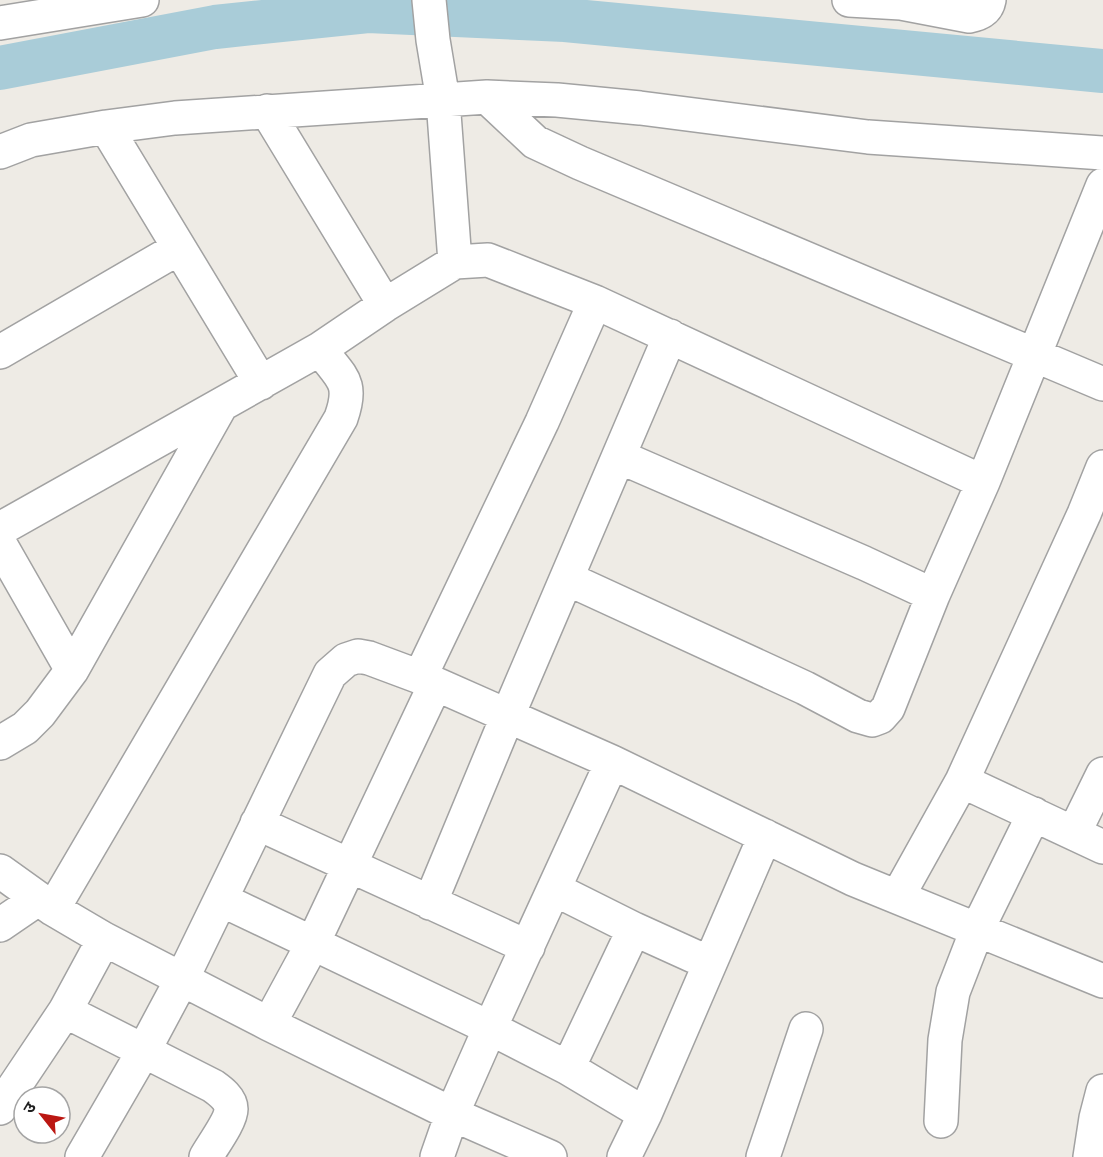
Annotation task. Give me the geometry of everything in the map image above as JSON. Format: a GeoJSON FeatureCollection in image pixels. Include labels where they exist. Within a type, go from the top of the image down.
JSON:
{"type":"FeatureCollection","features":[{"type":"Feature","properties":{"kind":"street"},"geometry":{"type":"LineString","coordinates":[[0,23],[46,8],[142,0]]}},
{"type":"Feature","properties":{"kind":"street"},"geometry":{"type":"LineString","coordinates":[[429,0],[432,40],[443,100],[455,262]]}},
{"type":"Feature","properties":{"kind":"street"},"geometry":{"type":"LineString","coordinates":[[849,0],[901,2],[969,16],[980,14],[988,5],[989,0]]}},
{"type":"Feature","properties":{"kind":"street"},"geometry":{"type":"LineString","coordinates":[[487,97],[535,142],[579,163],[1103,384]]}},
{"type":"Feature","properties":{"kind":"street"},"geometry":{"type":"LineString","coordinates":[[0,152],[31,140],[175,118],[487,97],[557,100],[640,108],[868,137],[1103,153]]}},
{"type":"Feature","properties":{"kind":"street"},"geometry":{"type":"LineString","coordinates":[[267,111],[385,305]]}},
{"type":"Feature","properties":{"kind":"street"},"geometry":{"type":"LineString","coordinates":[[106,127],[261,383]]}},
{"type":"Feature","properties":{"kind":"street"},"geometry":{"type":"LineString","coordinates":[[568,579],[806,688],[858,716],[872,720],[880,717],[888,708],[933,595],[983,482],[1103,185]]}},
{"type":"Feature","properties":{"kind":"street"},"geometry":{"type":"LineString","coordinates":[[0,352],[179,248]]}},
{"type":"Feature","properties":{"kind":"street"},"geometry":{"type":"LineString","coordinates":[[0,529],[320,350],[385,305],[455,262],[488,260],[595,302],[983,482]]}},
{"type":"Feature","properties":{"kind":"street"},"geometry":{"type":"LineString","coordinates":[[269,1024],[313,943],[349,867],[427,681],[595,302]]}},
{"type":"Feature","properties":{"kind":"street"},"geometry":{"type":"LineString","coordinates":[[430,903],[670,336]]}},
{"type":"Feature","properties":{"kind":"street"},"geometry":{"type":"LineString","coordinates":[[0,925],[45,904],[341,418],[348,392],[344,382],[320,350]]}},
{"type":"Feature","properties":{"kind":"street"},"geometry":{"type":"LineString","coordinates":[[0,743],[25,728],[40,713],[72,670],[220,407]]}},
{"type":"Feature","properties":{"kind":"street"},"geometry":{"type":"LineString","coordinates":[[620,457],[933,595]]}},
{"type":"Feature","properties":{"kind":"street"},"geometry":{"type":"LineString","coordinates":[[898,896],[962,781],[1103,467]]}},
{"type":"Feature","properties":{"kind":"street"},"geometry":{"type":"LineString","coordinates":[[0,544],[72,670]]}},
{"type":"Feature","properties":{"kind":"street"},"geometry":{"type":"LineString","coordinates":[[82,1157],[182,979],[330,674],[338,665],[358,656],[369,658],[508,715],[612,762],[853,879],[1103,981]]}},
{"type":"Feature","properties":{"kind":"street"},"geometry":{"type":"LineString","coordinates":[[437,1157],[452,1114],[490,1028],[612,762]]}},
{"type":"Feature","properties":{"kind":"street"},"geometry":{"type":"LineString","coordinates":[[1074,833],[1103,774]]}},
{"type":"Feature","properties":{"kind":"street"},"geometry":{"type":"LineString","coordinates":[[962,781],[1103,847]]}},
{"type":"Feature","properties":{"kind":"street"},"geometry":{"type":"LineString","coordinates":[[941,1121],[948,1017],[953,992],[977,930],[1034,814]]}},
{"type":"Feature","properties":{"kind":"street"},"geometry":{"type":"LineString","coordinates":[[257,822],[349,867],[528,948]]}},
{"type":"Feature","properties":{"kind":"street"},"geometry":{"type":"LineString","coordinates":[[634,1153],[645,1114],[765,836]]}},
{"type":"Feature","properties":{"kind":"street"},"geometry":{"type":"LineString","coordinates":[[0,871],[45,904],[104,939],[269,1024],[452,1114],[550,1157]]}},
{"type":"Feature","properties":{"kind":"street"},"geometry":{"type":"LineString","coordinates":[[554,889],[709,963]]}},
{"type":"Feature","properties":{"kind":"street"},"geometry":{"type":"LineString","coordinates":[[222,900],[490,1028],[568,1068],[645,1114]]}},
{"type":"Feature","properties":{"kind":"street"},"geometry":{"type":"LineString","coordinates":[[568,1068],[634,929]]}},
{"type":"Feature","properties":{"kind":"street"},"geometry":{"type":"LineString","coordinates":[[0,1108],[65,1011],[104,939]]}},
{"type":"Feature","properties":{"kind":"street"},"geometry":{"type":"LineString","coordinates":[[65,1011],[223,1093],[231,1108],[228,1119],[206,1157]]}},
{"type":"Feature","properties":{"kind":"street"},"geometry":{"type":"LineString","coordinates":[[763,1157],[806,1029]]}},
{"type":"Feature","properties":{"kind":"street"},"geometry":{"type":"LineString","coordinates":[[1090,1157],[1103,1091]]}},
{"type":"Feature","properties":{"kind":"waterway"},"geometry":{"type":"LineString","coordinates":[[0,68],[215,27],[368,11],[565,20],[1103,71]]}}]}
